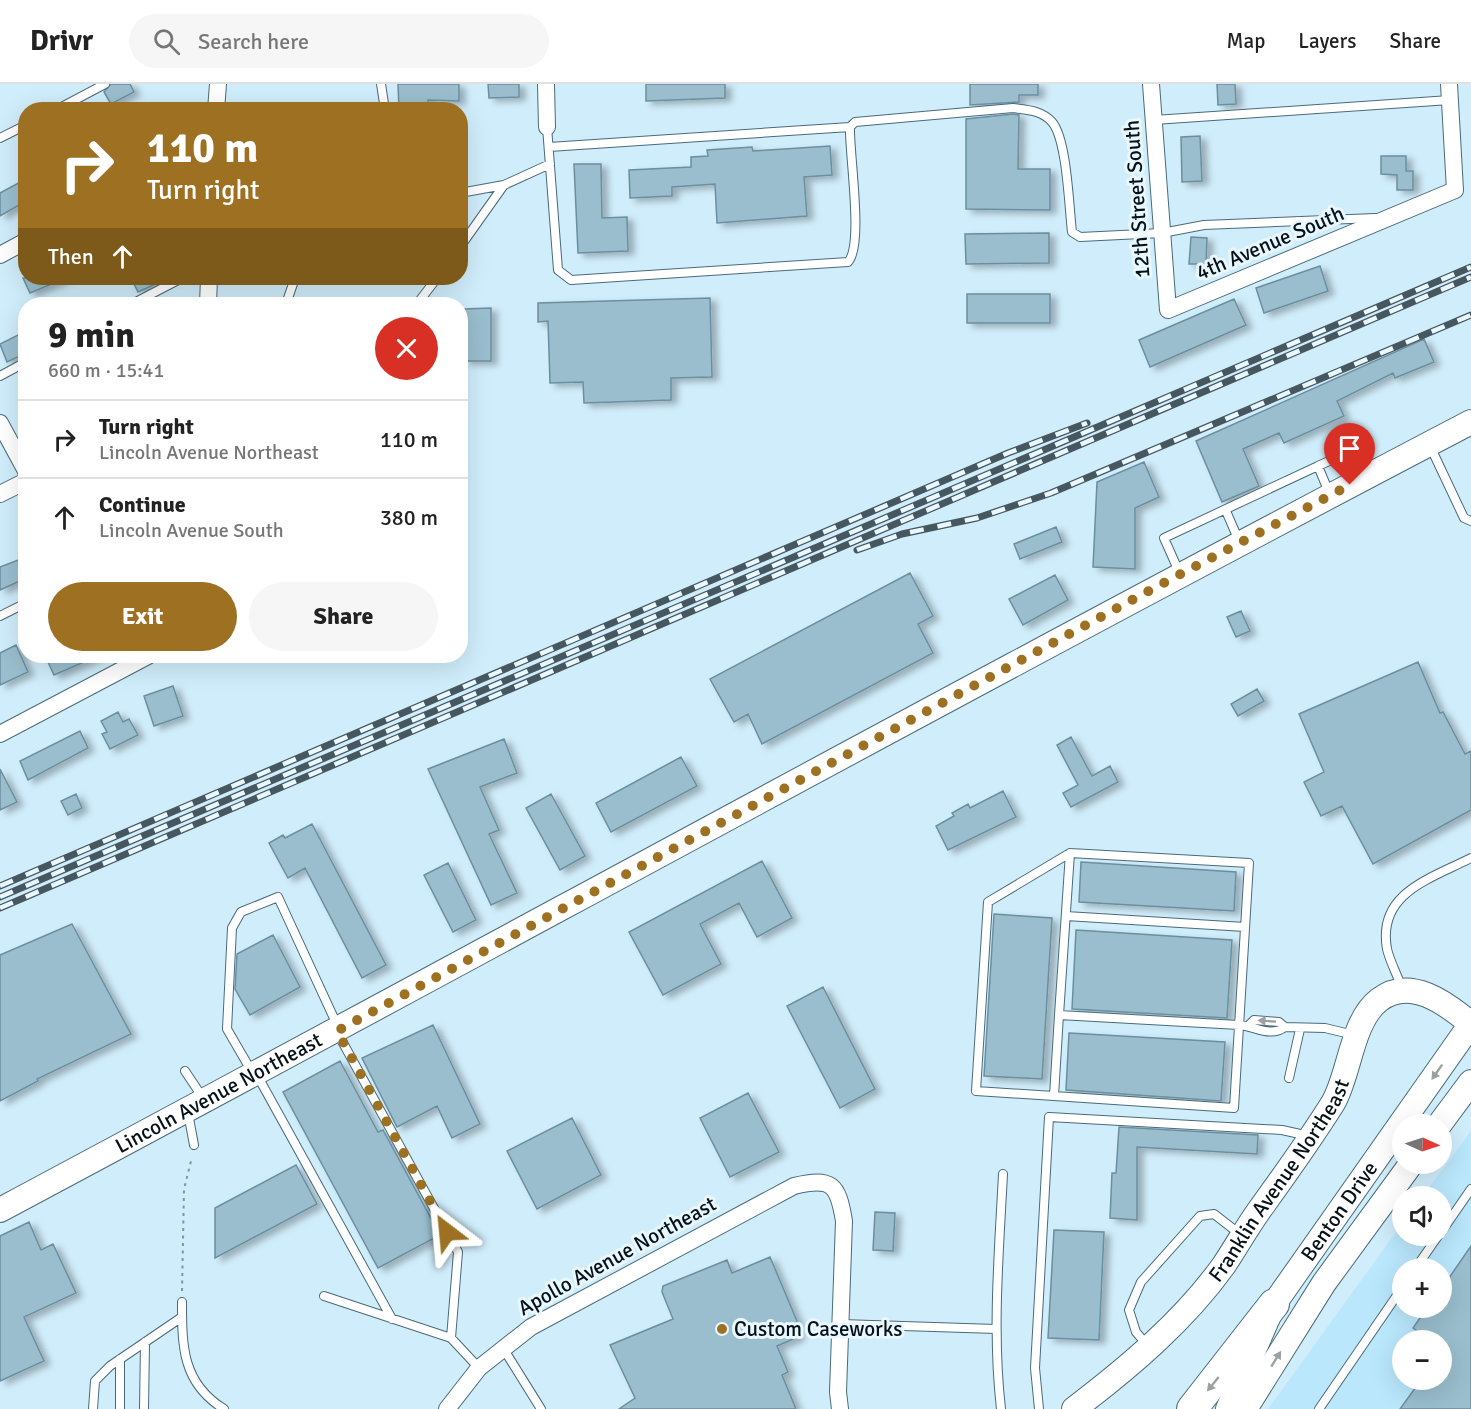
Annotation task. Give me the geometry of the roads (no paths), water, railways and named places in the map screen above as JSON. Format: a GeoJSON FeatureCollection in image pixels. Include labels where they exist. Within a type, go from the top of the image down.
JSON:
{"type":"FeatureCollection","features":[{"type":"Feature","properties":{"kind":"highway"},"geometry":{"type":"LineString","coordinates":[[1192,1409],[1274,1304]]}},
{"type":"Feature","properties":{"kind":"street"},"geometry":{"type":"LineString","coordinates":[[217,102],[218,84]]}},
{"type":"Feature","properties":{"kind":"street"},"geometry":{"type":"LineString","coordinates":[[546,84],[547,127]]}},
{"type":"Feature","properties":{"kind":"street","name":"12th Street South"},"geometry":{"type":"LineString","coordinates":[[1151,84],[1168,310]]}},
{"type":"Feature","properties":{"kind":"street","name":"4th Avenue South"},"geometry":{"type":"LineString","coordinates":[[1168,310],[1455,190],[1449,92]]}},
{"type":"Feature","properties":{"kind":"street"},"geometry":{"type":"LineString","coordinates":[[0,255],[18,246]]}},
{"type":"Feature","properties":{"kind":"street","name":"Lincoln Avenue Northeast"},"geometry":{"type":"LineString","coordinates":[[0,1210],[338,1030],[1180,574],[1471,422]]}},
{"type":"Feature","properties":{"kind":"street"},"geometry":{"type":"LineString","coordinates":[[0,423],[18,456]]}},
{"type":"Feature","properties":{"kind":"street"},"geometry":{"type":"LineString","coordinates":[[0,494],[18,485]]}},
{"type":"Feature","properties":{"kind":"street"},"geometry":{"type":"LineString","coordinates":[[0,734],[121,663]]}},
{"type":"Feature","properties":{"kind":"street"},"geometry":{"type":"LineString","coordinates":[[1403,989],[1430,996],[1451,1007],[1471,1024]]}},
{"type":"Feature","properties":{"kind":"street","name":"Franklin Avenue Northeast"},"geometry":{"type":"LineString","coordinates":[[1074,1409],[1117,1377],[1193,1302],[1223,1265],[1312,1137],[1337,1096],[1360,1026],[1378,1001],[1403,989]]}},
{"type":"Feature","properties":{"kind":"street","name":"Benton Drive"},"geometry":{"type":"LineString","coordinates":[[1228,1409],[1274,1304],[1471,1024]]}},
{"type":"Feature","properties":{"kind":"street"},"geometry":{"type":"LineString","coordinates":[[1447,1114],[1471,1082]]}},
{"type":"Feature","properties":{"kind":"street","name":"Benton Drive"},"geometry":{"type":"LineString","coordinates":[[1245,1409],[1324,1283],[1404,1174]]}},
{"type":"Feature","properties":{"kind":"street","name":"Apollo Avenue Northeast"},"geometry":{"type":"LineString","coordinates":[[447,1409],[479,1368],[531,1327],[794,1186],[813,1181],[831,1186],[840,1197],[844,1221],[841,1323]]}},
{"type":"Feature","properties":{"kind":"street"},"geometry":{"type":"LineString","coordinates":[[840,1409],[838,1392],[841,1323]]}},
{"type":"Feature","properties":{"kind":"lane"},"geometry":{"type":"LineString","coordinates":[[71,102],[105,84]]}},
{"type":"Feature","properties":{"kind":"lane"},"geometry":{"type":"LineString","coordinates":[[381,84],[384,102]]}},
{"type":"Feature","properties":{"kind":"lane"},"geometry":{"type":"LineString","coordinates":[[1154,120],[1449,92]]}},
{"type":"Feature","properties":{"kind":"lane","name":"4th Avenue South"},"geometry":{"type":"LineString","coordinates":[[850,127],[855,122],[1013,108],[1038,111],[1052,122],[1060,138],[1072,232],[1080,237],[1162,233],[1204,225],[1389,218]]}},
{"type":"Feature","properties":{"kind":"lane"},"geometry":{"type":"LineString","coordinates":[[547,127],[558,270],[571,280],[848,262],[852,257],[856,238],[850,127],[549,147]]}},
{"type":"Feature","properties":{"kind":"lane"},"geometry":{"type":"LineString","coordinates":[[0,138],[18,129]]}},
{"type":"Feature","properties":{"kind":"lane"},"geometry":{"type":"LineString","coordinates":[[468,192],[504,185],[550,164]]}},
{"type":"Feature","properties":{"kind":"lane"},"geometry":{"type":"LineString","coordinates":[[468,236],[504,185]]}},
{"type":"Feature","properties":{"kind":"lane"},"geometry":{"type":"LineString","coordinates":[[145,297],[169,285]]}},
{"type":"Feature","properties":{"kind":"lane"},"geometry":{"type":"LineString","coordinates":[[422,297],[432,285]]}},
{"type":"Feature","properties":{"kind":"lane"},"geometry":{"type":"LineString","coordinates":[[0,376],[18,366]]}},
{"type":"Feature","properties":{"kind":"lane"},"geometry":{"type":"LineString","coordinates":[[1429,444],[1464,518],[1471,521]]}},
{"type":"Feature","properties":{"kind":"lane"},"geometry":{"type":"LineString","coordinates":[[1180,574],[1164,538],[1351,451]]}},
{"type":"Feature","properties":{"kind":"lane"},"geometry":{"type":"LineString","coordinates":[[1318,466],[1331,495]]}},
{"type":"Feature","properties":{"kind":"lane"},"geometry":{"type":"LineString","coordinates":[[1226,511],[1240,542]]}},
{"type":"Feature","properties":{"kind":"lane"},"geometry":{"type":"LineString","coordinates":[[0,616],[18,607]]}},
{"type":"Feature","properties":{"kind":"lane"},"geometry":{"type":"LineString","coordinates":[[1054,1096],[1070,853]]}},
{"type":"Feature","properties":{"kind":"lane"},"geometry":{"type":"LineString","coordinates":[[1070,853],[1249,863],[1245,927],[1244,1025],[1234,1108],[976,1091],[988,902],[1070,853]]}},
{"type":"Feature","properties":{"kind":"lane"},"geometry":{"type":"LineString","coordinates":[[1403,989],[1388,951],[1385,926],[1394,903],[1416,886],[1471,858]]}},
{"type":"Feature","properties":{"kind":"lane"},"geometry":{"type":"LineString","coordinates":[[392,1319],[255,1074],[227,1029],[232,928],[241,912],[278,897],[338,1030],[458,1252],[451,1338]]}},
{"type":"Feature","properties":{"kind":"lane"},"geometry":{"type":"LineString","coordinates":[[1066,916],[1245,927]]}},
{"type":"Feature","properties":{"kind":"lane"},"geometry":{"type":"LineString","coordinates":[[1059,1015],[1244,1025],[1254,1020],[1279,1022],[1285,1027],[1300,1029],[1325,1028],[1357,1036]]}},
{"type":"Feature","properties":{"kind":"lane"},"geometry":{"type":"LineString","coordinates":[[1289,1078],[1300,1029]]}},
{"type":"Feature","properties":{"kind":"lane"},"geometry":{"type":"LineString","coordinates":[[185,1071],[196,1105],[194,1145]]}},
{"type":"Feature","properties":{"kind":"lane"},"geometry":{"type":"LineString","coordinates":[[1039,1409],[1035,1368],[1049,1117],[1282,1130],[1312,1137]]}},
{"type":"Feature","properties":{"kind":"lane"},"geometry":{"type":"LineString","coordinates":[[1001,1409],[996,1370],[996,1329],[1003,1173]]}},
{"type":"Feature","properties":{"kind":"lane"},"geometry":{"type":"LineString","coordinates":[[1452,1217],[1471,1189]]}},
{"type":"Feature","properties":{"kind":"lane"},"geometry":{"type":"LineString","coordinates":[[1148,1347],[1136,1332],[1129,1310],[1141,1282],[1200,1216],[1214,1214],[1242,1236]]}},
{"type":"Feature","properties":{"kind":"lane"},"geometry":{"type":"LineString","coordinates":[[324,1296],[451,1338],[479,1368]]}},
{"type":"Feature","properties":{"kind":"lane"},"geometry":{"type":"LineString","coordinates":[[182,1302],[182,1346],[192,1377],[224,1409]]}},
{"type":"Feature","properties":{"kind":"lane"},"geometry":{"type":"LineString","coordinates":[[1319,1409],[1392,1303]]}},
{"type":"Feature","properties":{"kind":"lane"},"geometry":{"type":"LineString","coordinates":[[93,1409],[95,1381],[120,1359],[182,1317]]}},
{"type":"Feature","properties":{"kind":"lane"},"geometry":{"type":"LineString","coordinates":[[841,1323],[996,1329]]}},
{"type":"Feature","properties":{"kind":"lane"},"geometry":{"type":"LineString","coordinates":[[144,1409],[145,1342]]}},
{"type":"Feature","properties":{"kind":"lane"},"geometry":{"type":"LineString","coordinates":[[503,1347],[541,1409]]}},
{"type":"Feature","properties":{"kind":"lane"},"geometry":{"type":"LineString","coordinates":[[120,1359],[120,1409]]}},
{"type":"Feature","properties":{"kind":"railway"},"geometry":{"type":"LineString","coordinates":[[0,897],[1471,267]]}},
{"type":"Feature","properties":{"kind":"railway"},"geometry":{"type":"LineString","coordinates":[[0,908],[1471,277]]}},
{"type":"Feature","properties":{"kind":"railway"},"geometry":{"type":"LineString","coordinates":[[857,550],[902,534],[977,518],[1051,493],[1471,315]]}},
{"type":"Feature","properties":{"kind":"railway"},"geometry":{"type":"LineString","coordinates":[[0,886],[1008,453],[1087,423]]}},
{"type":"Feature","properties":{"kind":"place","name":"Custom Caseworks"},"geometry":{"type":"Point","coordinates":[722,1329]}}]}
